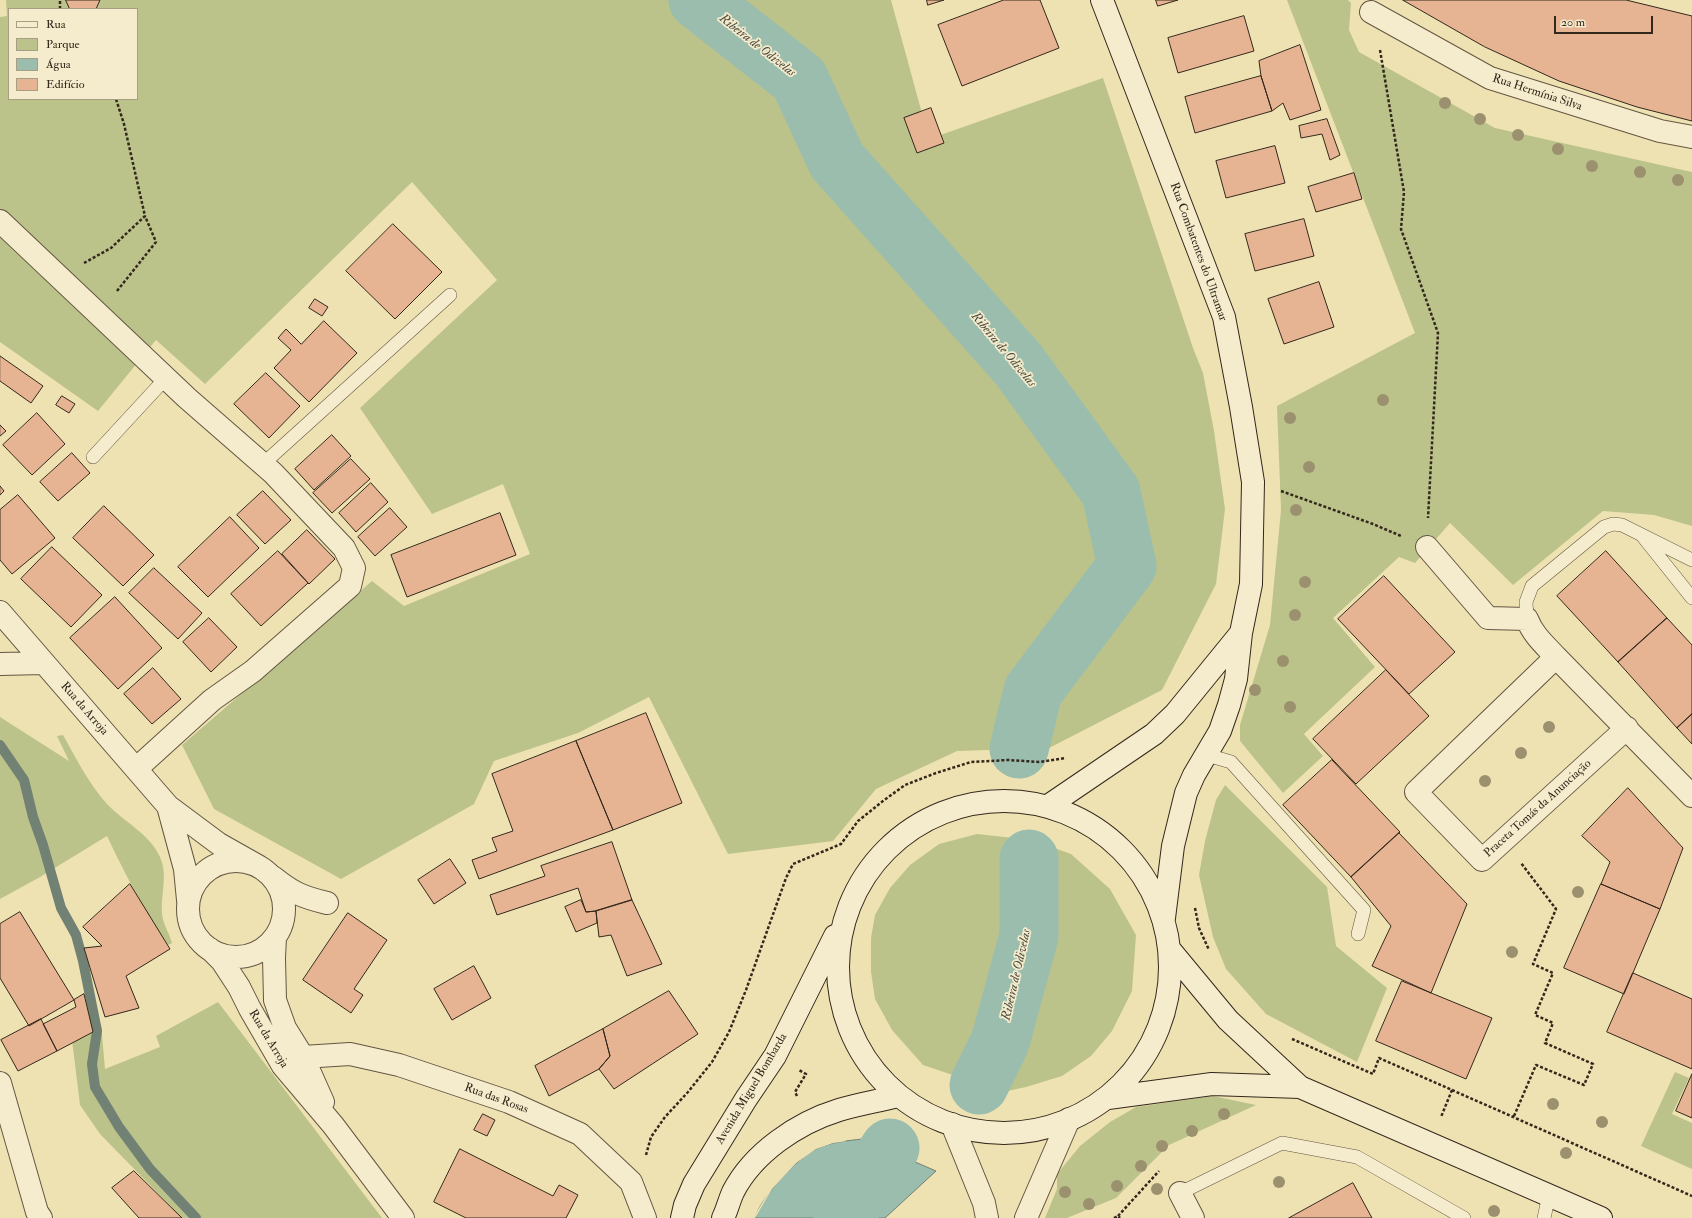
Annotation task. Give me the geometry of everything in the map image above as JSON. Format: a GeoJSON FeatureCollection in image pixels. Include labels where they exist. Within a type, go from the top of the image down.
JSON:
{"type":"FeatureCollection","features":[{"type":"Feature","properties":{"kind":"street","name":"Rua Combatentes do Ultramar"},"geometry":{"type":"LineString","coordinates":[[1102,0],[1224,317],[1253,482],[1251,584],[1241,632],[1236,679],[1220,731],[1194,775],[1186,793],[1173,846],[1164,918]]}},
{"type":"Feature","properties":{"kind":"street","name":"Rua Hermínia Silva"},"geometry":{"type":"LineString","coordinates":[[1371,12],[1490,78],[1660,131],[1692,137]]}},
{"type":"Feature","properties":{"kind":"street"},"geometry":{"type":"LineString","coordinates":[[0,221],[98,312],[166,378],[263,464],[344,548],[354,568],[350,586],[253,671],[212,700],[136,769]]}},
{"type":"Feature","properties":{"kind":"street"},"geometry":{"type":"LineString","coordinates":[[1427,548],[1488,618],[1527,619],[1530,628],[1537,637],[1692,796]]}},
{"type":"Feature","properties":{"kind":"street","name":"Rua da Arroja"},"geometry":{"type":"LineString","coordinates":[[0,612],[168,806],[219,844],[265,871],[287,888],[304,897],[326,903],[294,914],[279,929],[274,958],[275,1000],[285,1028],[303,1057],[333,1125]]}},
{"type":"Feature","properties":{"kind":"street","name":"Rua Combatentes do Ultramar"},"geometry":{"type":"LineString","coordinates":[[1048,806],[1154,734],[1175,714],[1241,632]]}},
{"type":"Feature","properties":{"kind":"street","name":"Praceta Tomás da Anunciação"},"geometry":{"type":"LineString","coordinates":[[1556,657],[1416,792],[1482,860],[1627,728]]}},
{"type":"Feature","properties":{"kind":"street"},"geometry":{"type":"LineString","coordinates":[[0,664],[44,663]]}},
{"type":"Feature","properties":{"kind":"street","name":"Avenida Miguel Bombarda"},"geometry":{"type":"LineString","coordinates":[[682,1218],[694,1184],[746,1099],[775,1056],[866,871],[902,834],[947,810],[997,800],[1048,806],[1098,830],[1139,869],[1164,918]]}},
{"type":"Feature","properties":{"kind":"street","name":"Rua da Arroja"},"geometry":{"type":"LineString","coordinates":[[168,806],[185,869],[188,902]]}},
{"type":"Feature","properties":{"kind":"street"},"geometry":{"type":"LineString","coordinates":[[242,861],[265,871],[280,890],[284,906],[279,929],[264,948],[249,956],[236,957],[222,955],[210,949],[200,941],[193,930],[188,916],[188,902],[192,889],[200,877],[211,868],[226,862],[242,861]]}},
{"type":"Feature","properties":{"kind":"street"},"geometry":{"type":"LineString","coordinates":[[844,917],[836,966],[843,1015],[864,1059],[898,1096],[926,1114],[959,1127],[1000,1134],[1032,1132],[1084,1114],[1108,1098],[1146,1057],[1167,1006],[1170,950],[1164,918]]}},
{"type":"Feature","properties":{"kind":"street","name":"Rua da Arroja"},"geometry":{"type":"LineString","coordinates":[[210,949],[222,961],[239,987],[250,1010],[283,1066],[333,1125],[403,1218]]}},
{"type":"Feature","properties":{"kind":"street"},"geometry":{"type":"LineString","coordinates":[[1170,950],[1228,1020],[1300,1087],[1601,1218]]}},
{"type":"Feature","properties":{"kind":"street","name":"Rua das Rosas"},"geometry":{"type":"LineString","coordinates":[[303,1057],[350,1054],[399,1065],[509,1102],[580,1134],[631,1182],[645,1218]]}},
{"type":"Feature","properties":{"kind":"street"},"geometry":{"type":"LineString","coordinates":[[0,1083],[37,1212],[41,1218]]}},
{"type":"Feature","properties":{"kind":"street"},"geometry":{"type":"LineString","coordinates":[[1108,1098],[1212,1084],[1300,1087]]}},
{"type":"Feature","properties":{"kind":"street"},"geometry":{"type":"LineString","coordinates":[[723,1218],[733,1192],[747,1170],[767,1151],[792,1131],[839,1110],[898,1096]]}},
{"type":"Feature","properties":{"kind":"street"},"geometry":{"type":"LineString","coordinates":[[1026,1218],[1069,1120]]}},
{"type":"Feature","properties":{"kind":"street"},"geometry":{"type":"LineString","coordinates":[[952,1124],[984,1203],[987,1218]]}},
{"type":"Feature","properties":{"kind":"street"},"geometry":{"type":"LineString","coordinates":[[1180,1193],[1193,1218]]}},
{"type":"Feature","properties":{"kind":"lane"},"geometry":{"type":"LineString","coordinates":[[263,464],[450,295]]}},
{"type":"Feature","properties":{"kind":"lane"},"geometry":{"type":"LineString","coordinates":[[93,457],[166,378]]}},
{"type":"Feature","properties":{"kind":"lane"},"geometry":{"type":"LineString","coordinates":[[1527,619],[1526,602],[1532,586],[1604,527],[1612,524],[1622,525],[1692,560]]}},
{"type":"Feature","properties":{"kind":"lane"},"geometry":{"type":"LineString","coordinates":[[1641,535],[1692,598]]}},
{"type":"Feature","properties":{"kind":"lane"},"geometry":{"type":"LineString","coordinates":[[1207,755],[1231,762],[1364,910],[1358,934]]}},
{"type":"Feature","properties":{"kind":"lane"},"geometry":{"type":"LineString","coordinates":[[1180,1193],[1282,1143],[1357,1156],[1464,1218]]}},
{"type":"Feature","properties":{"kind":"lane"},"geometry":{"type":"LineString","coordinates":[[1544,1218],[1549,1195]]}},
{"type":"Feature","properties":{"kind":"path"},"geometry":{"type":"LineString","coordinates":[[1253,482],[1373,524],[1427,548],[1438,333],[1400,229],[1404,192],[1383,67],[1371,12]]}},
{"type":"Feature","properties":{"kind":"path"},"geometry":{"type":"LineString","coordinates":[[98,312],[125,282],[156,242],[145,216],[124,124],[116,100]]}},
{"type":"Feature","properties":{"kind":"path"},"geometry":{"type":"LineString","coordinates":[[59,277],[111,248],[145,216]]}},
{"type":"Feature","properties":{"kind":"path"},"geometry":{"type":"LineString","coordinates":[[646,1159],[646,1152],[651,1137],[665,1117],[688,1092],[712,1062],[729,1032],[746,990],[786,878],[793,864],[841,844],[858,821],[883,801],[905,785],[936,773],[971,762],[1008,760],[1040,762],[1071,757]]}},
{"type":"Feature","properties":{"kind":"path"},"geometry":{"type":"LineString","coordinates":[[1503,840],[1556,909],[1533,964],[1553,973],[1535,1015],[1553,1024],[1545,1043],[1593,1064],[1584,1085],[1536,1065],[1514,1116]]}},
{"type":"Feature","properties":{"kind":"path"},"geometry":{"type":"LineString","coordinates":[[1194,901],[1199,928],[1210,953]]}},
{"type":"Feature","properties":{"kind":"path"},"geometry":{"type":"LineString","coordinates":[[1285,1036],[1373,1074],[1379,1058],[1514,1116],[1692,1196]]}},
{"type":"Feature","properties":{"kind":"path"},"geometry":{"type":"LineString","coordinates":[[796,1068],[806,1074],[795,1092],[799,1099]]}},
{"type":"Feature","properties":{"kind":"path"},"geometry":{"type":"LineString","coordinates":[[1438,1122],[1452,1090]]}},
{"type":"Feature","properties":{"kind":"path"},"geometry":{"type":"LineString","coordinates":[[1114,1218],[1119,1217],[1159,1171]]}},
{"type":"Feature","properties":{"kind":"green space"},"geometry":{"type":"Polygon","coordinates":[[[6,0],[891,0],[929,139],[1103,78],[1193,348],[1203,373],[1214,431],[1225,509],[1216,584],[1162,690],[1049,748],[957,751],[876,789],[833,841],[728,854],[649,697],[578,733],[494,761],[474,804],[341,879],[214,809],[182,745],[372,581],[404,606],[530,554],[503,484],[432,514],[360,408],[497,280],[412,182],[205,384],[156,340],[98,411],[0,342],[0,17],[7,16],[6,0]]]}},
{"type":"Feature","properties":{"kind":"green space"},"geometry":{"type":"Polygon","coordinates":[[[1287,0],[1348,0],[1351,3],[1349,30],[1359,52],[1495,128],[1692,172],[1692,526],[1654,515],[1603,511],[1513,585],[1450,523],[1415,563],[1399,557],[1333,618],[1375,667],[1304,734],[1323,756],[1283,793],[1240,741],[1240,725],[1270,625],[1281,510],[1277,406],[1415,333],[1287,0]]]}},
{"type":"Feature","properties":{"kind":"green space"},"geometry":{"type":"Polygon","coordinates":[[[0,717],[69,761],[57,736],[63,735],[83,771],[100,796],[114,811],[143,835],[156,849],[164,871],[162,916],[172,943],[168,945],[143,906],[107,836],[40,877],[0,899],[0,717]]]}},
{"type":"Feature","properties":{"kind":"green space"},"geometry":{"type":"Polygon","coordinates":[[[1225,785],[1327,887],[1336,946],[1387,988],[1357,1062],[1266,1014],[1226,969],[1213,937],[1199,875],[1205,841],[1216,800],[1225,785]]]}},
{"type":"Feature","properties":{"kind":"green space"},"geometry":{"type":"Polygon","coordinates":[[[977,834],[1032,840],[1071,854],[1110,889],[1136,935],[1132,991],[1112,1031],[1091,1056],[1062,1076],[1003,1092],[923,1065],[892,1030],[875,999],[871,972],[871,938],[875,915],[890,888],[910,865],[939,844],[977,834]]]}},
{"type":"Feature","properties":{"kind":"green space"},"geometry":{"type":"Polygon","coordinates":[[[218,1002],[382,1218],[182,1218],[100,1134],[80,1105],[72,1040],[101,1023],[105,1069],[160,1047],[156,1036],[218,1002]]]}},
{"type":"Feature","properties":{"kind":"green space"},"geometry":{"type":"Polygon","coordinates":[[[1675,1072],[1689,1078],[1672,1114],[1692,1123],[1692,1169],[1641,1146],[1675,1072]]]}},
{"type":"Feature","properties":{"kind":"green space"},"geometry":{"type":"Polygon","coordinates":[[[1213,1096],[1256,1105],[1169,1145],[1116,1198],[1067,1218],[1045,1218],[1057,1189],[1057,1174],[1080,1146],[1110,1122],[1136,1107],[1213,1096]]]}},
{"type":"Feature","properties":{"kind":"water"},"geometry":{"type":"Polygon","coordinates":[[[862,1139],[936,1171],[885,1218],[755,1218],[764,1200],[780,1179],[808,1154],[827,1145],[862,1139]]]}},
{"type":"Feature","properties":{"kind":"pier"},"geometry":{"type":"Polygon","coordinates":[[[833,1141],[847,1141],[833,1143],[816,1149],[796,1163],[772,1189],[755,1218],[753,1218],[771,1188],[794,1162],[815,1147],[833,1141]]]}},
{"type":"Feature","properties":{"kind":"building"},"geometry":{"type":"Polygon","coordinates":[[[66,0],[100,0],[96,8],[70,8],[66,0]]]}},
{"type":"Feature","properties":{"kind":"building"},"geometry":{"type":"Polygon","coordinates":[[[927,0],[944,0],[928,5],[927,0]]]}},
{"type":"Feature","properties":{"kind":"building"},"geometry":{"type":"Polygon","coordinates":[[[1004,0],[1040,0],[1059,48],[962,86],[938,25],[1004,0]]]}},
{"type":"Feature","properties":{"kind":"building"},"geometry":{"type":"Polygon","coordinates":[[[1156,0],[1178,0],[1158,6],[1156,0]]]}},
{"type":"Feature","properties":{"kind":"building"},"geometry":{"type":"Polygon","coordinates":[[[1403,0],[1626,0],[1692,16],[1692,121],[1637,107],[1559,81],[1485,47],[1403,0]]]}},
{"type":"Feature","properties":{"kind":"building"},"geometry":{"type":"Polygon","coordinates":[[[1244,16],[1254,51],[1178,73],[1168,38],[1244,16]]]}},
{"type":"Feature","properties":{"kind":"building"},"geometry":{"type":"Polygon","coordinates":[[[1300,45],[1321,110],[1290,120],[1283,103],[1272,111],[1261,76],[1259,61],[1300,45]]]}},
{"type":"Feature","properties":{"kind":"building"},"geometry":{"type":"Polygon","coordinates":[[[1261,76],[1272,111],[1195,133],[1185,97],[1261,76]]]}},
{"type":"Feature","properties":{"kind":"building"},"geometry":{"type":"Polygon","coordinates":[[[931,108],[944,143],[917,153],[904,118],[931,108]]]}},
{"type":"Feature","properties":{"kind":"building"},"geometry":{"type":"Polygon","coordinates":[[[1327,119],[1340,155],[1330,160],[1322,134],[1301,138],[1299,126],[1327,119]]]}},
{"type":"Feature","properties":{"kind":"building"},"geometry":{"type":"Polygon","coordinates":[[[1275,146],[1285,183],[1226,198],[1216,161],[1275,146]]]}},
{"type":"Feature","properties":{"kind":"building"},"geometry":{"type":"Polygon","coordinates":[[[1354,173],[1362,199],[1316,212],[1308,187],[1354,173]]]}},
{"type":"Feature","properties":{"kind":"building"},"geometry":{"type":"Polygon","coordinates":[[[1304,219],[1314,256],[1255,271],[1245,234],[1304,219]]]}},
{"type":"Feature","properties":{"kind":"building"},"geometry":{"type":"Polygon","coordinates":[[[393,224],[442,272],[395,319],[346,271],[393,224]]]}},
{"type":"Feature","properties":{"kind":"building"},"geometry":{"type":"Polygon","coordinates":[[[1319,282],[1334,327],[1284,344],[1268,299],[1319,282]]]}},
{"type":"Feature","properties":{"kind":"building"},"geometry":{"type":"Polygon","coordinates":[[[315,299],[328,307],[322,316],[309,308],[315,299]]]}},
{"type":"Feature","properties":{"kind":"building"},"geometry":{"type":"Polygon","coordinates":[[[324,321],[357,353],[309,402],[274,368],[291,350],[278,338],[286,329],[301,344],[324,321]]]}},
{"type":"Feature","properties":{"kind":"building"},"geometry":{"type":"Polygon","coordinates":[[[0,356],[43,386],[31,403],[0,381],[0,356]]]}},
{"type":"Feature","properties":{"kind":"building"},"geometry":{"type":"Polygon","coordinates":[[[266,373],[300,406],[269,438],[234,404],[266,373]]]}},
{"type":"Feature","properties":{"kind":"building"},"geometry":{"type":"Polygon","coordinates":[[[62,396],[75,404],[69,413],[56,405],[62,396]]]}},
{"type":"Feature","properties":{"kind":"building"},"geometry":{"type":"Polygon","coordinates":[[[37,413],[65,444],[32,475],[3,445],[37,413]]]}},
{"type":"Feature","properties":{"kind":"building"},"geometry":{"type":"Polygon","coordinates":[[[0,425],[6,431],[0,436],[0,425]]]}},
{"type":"Feature","properties":{"kind":"building"},"geometry":{"type":"Polygon","coordinates":[[[332,435],[351,456],[314,490],[295,469],[332,435]]]}},
{"type":"Feature","properties":{"kind":"building"},"geometry":{"type":"Polygon","coordinates":[[[72,453],[90,473],[58,501],[40,482],[72,453]]]}},
{"type":"Feature","properties":{"kind":"building"},"geometry":{"type":"Polygon","coordinates":[[[351,459],[370,479],[332,513],[313,493],[351,459]]]}},
{"type":"Feature","properties":{"kind":"building"},"geometry":{"type":"Polygon","coordinates":[[[371,483],[388,502],[356,532],[339,513],[371,483]]]}},
{"type":"Feature","properties":{"kind":"building"},"geometry":{"type":"Polygon","coordinates":[[[0,486],[4,491],[0,495],[0,486]]]}},
{"type":"Feature","properties":{"kind":"building"},"geometry":{"type":"Polygon","coordinates":[[[263,491],[291,520],[265,544],[237,515],[263,491]]]}},
{"type":"Feature","properties":{"kind":"building"},"geometry":{"type":"Polygon","coordinates":[[[18,495],[55,538],[12,574],[0,560],[0,510],[18,495]]]}},
{"type":"Feature","properties":{"kind":"building"},"geometry":{"type":"Polygon","coordinates":[[[104,506],[154,555],[123,586],[73,538],[104,506]]]}},
{"type":"Feature","properties":{"kind":"building"},"geometry":{"type":"Polygon","coordinates":[[[390,508],[407,527],[375,556],[358,537],[390,508]]]}},
{"type":"Feature","properties":{"kind":"building"},"geometry":{"type":"Polygon","coordinates":[[[500,513],[516,555],[407,597],[391,555],[500,513]]]}},
{"type":"Feature","properties":{"kind":"building"},"geometry":{"type":"Polygon","coordinates":[[[230,517],[259,548],[208,597],[178,567],[230,517]]]}},
{"type":"Feature","properties":{"kind":"building"},"geometry":{"type":"Polygon","coordinates":[[[307,530],[335,559],[309,584],[282,554],[307,530]]]}},
{"type":"Feature","properties":{"kind":"building"},"geometry":{"type":"Polygon","coordinates":[[[52,547],[102,595],[71,627],[21,579],[52,547]]]}},
{"type":"Feature","properties":{"kind":"building"},"geometry":{"type":"Polygon","coordinates":[[[278,551],[308,583],[261,626],[231,594],[278,551]]]}},
{"type":"Feature","properties":{"kind":"building"},"geometry":{"type":"Polygon","coordinates":[[[1606,551],[1667,618],[1618,662],[1557,596],[1606,551]]]}},
{"type":"Feature","properties":{"kind":"building"},"geometry":{"type":"Polygon","coordinates":[[[154,568],[202,613],[178,639],[129,593],[154,568]]]}},
{"type":"Feature","properties":{"kind":"building"},"geometry":{"type":"Polygon","coordinates":[[[1384,576],[1455,652],[1409,694],[1338,619],[1384,576]]]}},
{"type":"Feature","properties":{"kind":"building"},"geometry":{"type":"Polygon","coordinates":[[[115,597],[162,648],[118,689],[70,638],[115,597]]]}},
{"type":"Feature","properties":{"kind":"building"},"geometry":{"type":"Polygon","coordinates":[[[209,618],[237,647],[211,672],[183,642],[209,618]]]}},
{"type":"Feature","properties":{"kind":"building"},"geometry":{"type":"Polygon","coordinates":[[[1667,618],[1692,645],[1692,714],[1677,728],[1618,662],[1667,618]]]}},
{"type":"Feature","properties":{"kind":"building"},"geometry":{"type":"Polygon","coordinates":[[[153,668],[181,699],[152,724],[124,694],[153,668]]]}},
{"type":"Feature","properties":{"kind":"building"},"geometry":{"type":"Polygon","coordinates":[[[1386,670],[1429,716],[1356,784],[1313,739],[1386,670]]]}},
{"type":"Feature","properties":{"kind":"building"},"geometry":{"type":"Polygon","coordinates":[[[646,713],[682,803],[613,830],[576,741],[646,713]]]}},
{"type":"Feature","properties":{"kind":"building"},"geometry":{"type":"Polygon","coordinates":[[[1692,714],[1692,744],[1677,728],[1692,714]]]}},
{"type":"Feature","properties":{"kind":"building"},"geometry":{"type":"Polygon","coordinates":[[[576,741],[613,830],[479,879],[472,860],[497,851],[492,838],[513,831],[492,774],[576,741]]]}},
{"type":"Feature","properties":{"kind":"building"},"geometry":{"type":"Polygon","coordinates":[[[1332,760],[1400,832],[1351,877],[1283,805],[1332,760]]]}},
{"type":"Feature","properties":{"kind":"building"},"geometry":{"type":"Polygon","coordinates":[[[1628,788],[1683,848],[1660,909],[1601,884],[1610,862],[1582,836],[1628,788]]]}},
{"type":"Feature","properties":{"kind":"building"},"geometry":{"type":"Polygon","coordinates":[[[1399,833],[1467,904],[1431,993],[1372,966],[1391,926],[1351,877],[1399,833]]]}},
{"type":"Feature","properties":{"kind":"building"},"geometry":{"type":"Polygon","coordinates":[[[612,842],[632,900],[596,911],[586,912],[578,888],[497,915],[490,895],[545,876],[541,866],[612,842]]]}},
{"type":"Feature","properties":{"kind":"building"},"geometry":{"type":"Polygon","coordinates":[[[450,859],[466,883],[434,904],[418,880],[450,859]]]}},
{"type":"Feature","properties":{"kind":"building"},"geometry":{"type":"Polygon","coordinates":[[[130,884],[170,949],[126,976],[139,1008],[105,1017],[84,948],[102,946],[83,927],[130,884]]]}},
{"type":"Feature","properties":{"kind":"building"},"geometry":{"type":"Polygon","coordinates":[[[1601,884],[1660,909],[1624,994],[1564,968],[1601,884]]]}},
{"type":"Feature","properties":{"kind":"building"},"geometry":{"type":"Polygon","coordinates":[[[581,900],[586,912],[596,911],[597,923],[576,932],[565,907],[581,900]]]}},
{"type":"Feature","properties":{"kind":"building"},"geometry":{"type":"Polygon","coordinates":[[[632,900],[662,964],[627,976],[611,935],[599,937],[596,911],[632,900]]]}},
{"type":"Feature","properties":{"kind":"building"},"geometry":{"type":"Polygon","coordinates":[[[20,912],[74,1000],[29,1026],[0,978],[0,924],[20,912]]]}},
{"type":"Feature","properties":{"kind":"building"},"geometry":{"type":"Polygon","coordinates":[[[348,913],[387,940],[354,989],[363,995],[351,1013],[303,980],[348,913]]]}},
{"type":"Feature","properties":{"kind":"building"},"geometry":{"type":"Polygon","coordinates":[[[474,966],[491,998],[452,1020],[434,989],[474,966]]]}},
{"type":"Feature","properties":{"kind":"building"},"geometry":{"type":"Polygon","coordinates":[[[1633,973],[1692,999],[1692,1069],[1607,1032],[1633,973]]]}},
{"type":"Feature","properties":{"kind":"building"},"geometry":{"type":"Polygon","coordinates":[[[1402,981],[1492,1018],[1466,1079],[1376,1041],[1402,981]]]}},
{"type":"Feature","properties":{"kind":"building"},"geometry":{"type":"Polygon","coordinates":[[[669,991],[698,1034],[614,1089],[599,1069],[610,1056],[603,1029],[669,991]]]}},
{"type":"Feature","properties":{"kind":"building"},"geometry":{"type":"Polygon","coordinates":[[[84,994],[93,1032],[57,1051],[43,1024],[76,1007],[74,1000],[84,994]]]}},
{"type":"Feature","properties":{"kind":"building"},"geometry":{"type":"Polygon","coordinates":[[[41,1019],[57,1051],[18,1071],[1,1040],[41,1019]]]}},
{"type":"Feature","properties":{"kind":"building"},"geometry":{"type":"Polygon","coordinates":[[[603,1029],[610,1056],[599,1069],[549,1096],[535,1066],[603,1029]]]}},
{"type":"Feature","properties":{"kind":"building"},"geometry":{"type":"Polygon","coordinates":[[[1692,1074],[1692,1118],[1676,1111],[1692,1074]]]}},
{"type":"Feature","properties":{"kind":"building"},"geometry":{"type":"Polygon","coordinates":[[[483,1114],[495,1120],[487,1136],[474,1130],[483,1114]]]}},
{"type":"Feature","properties":{"kind":"building"},"geometry":{"type":"Polygon","coordinates":[[[460,1149],[553,1196],[559,1185],[578,1195],[566,1218],[466,1218],[434,1202],[460,1149]]]}},
{"type":"Feature","properties":{"kind":"building"},"geometry":{"type":"Polygon","coordinates":[[[134,1171],[182,1218],[139,1218],[112,1188],[134,1171]]]}},
{"type":"Feature","properties":{"kind":"building"},"geometry":{"type":"Polygon","coordinates":[[[1353,1183],[1372,1218],[1289,1218],[1353,1183]]]}},
{"type":"Feature","properties":{"kind":"waterway","name":"Ribeira de Odivelas"},"geometry":{"type":"LineString","coordinates":[[698,0],[799,79],[837,161],[1018,364],[1111,492],[1127,566],[1033,691],[1019,749]]}},
{"type":"Feature","properties":{"kind":"waterway"},"geometry":{"type":"LineString","coordinates":[[0,745],[24,780],[33,817],[43,845],[61,908],[76,935],[83,961],[97,1031],[92,1064],[95,1087],[119,1127],[150,1169],[196,1218]]}},
{"type":"Feature","properties":{"kind":"waterway","name":"Ribeira de Odivelas"},"geometry":{"type":"LineString","coordinates":[[979,1085],[1000,1042],[1029,936],[1029,859]]}},
{"type":"Feature","properties":{"kind":"waterway","name":"Ribeira de Odivelas"},"geometry":{"type":"LineString","coordinates":[[843,1218],[890,1148]]}}]}
